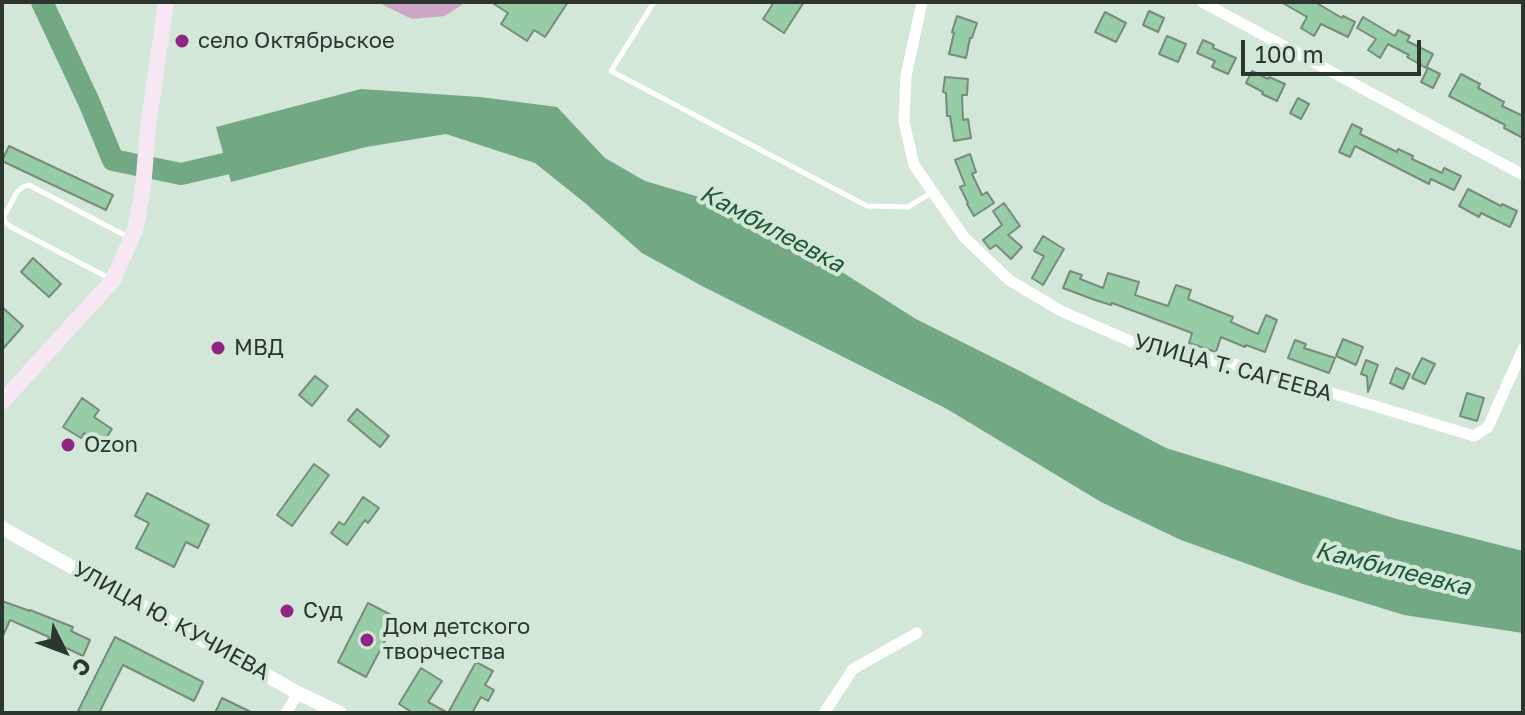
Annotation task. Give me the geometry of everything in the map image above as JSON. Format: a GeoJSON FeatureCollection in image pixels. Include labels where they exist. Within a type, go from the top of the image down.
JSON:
{"type":"FeatureCollection","features":[{"type":"Feature","properties":{"kind":"main road"},"geometry":{"type":"LineString","coordinates":[[2,402],[113,280],[135,230],[143,189],[148,127],[166,2]]}},
{"type":"Feature","properties":{"kind":"street","name":"УЛИЦА Т. САГЕЕВА"},"geometry":{"type":"LineString","coordinates":[[922,2],[906,76],[904,122],[914,165],[964,237],[1009,280],[1061,311],[1144,347],[1243,366],[1474,436],[1488,427],[1523,349]]}},
{"type":"Feature","properties":{"kind":"street"},"geometry":{"type":"LineString","coordinates":[[1202,2],[1523,175]]}},
{"type":"Feature","properties":{"kind":"street","name":"УЛИЦА Ю. КУЧИЕВА"},"geometry":{"type":"LineString","coordinates":[[2,528],[298,693],[340,713]]}},
{"type":"Feature","properties":{"kind":"street"},"geometry":{"type":"LineString","coordinates":[[824,713],[853,669],[917,633]]}},
{"type":"Feature","properties":{"kind":"street"},"geometry":{"type":"LineString","coordinates":[[286,713],[298,693]]}},
{"type":"Feature","properties":{"kind":"lane"},"geometry":{"type":"LineString","coordinates":[[654,2],[611,71],[867,206],[908,207],[933,192]]}},
{"type":"Feature","properties":{"kind":"lane"},"geometry":{"type":"LineString","coordinates":[[113,280],[11,227],[4,216],[17,192],[29,185],[131,239]]}},
{"type":"Feature","properties":{"kind":"shaded area"},"geometry":{"type":"Polygon","coordinates":[[[377,2],[466,2],[445,16],[412,19],[377,2]]]}},
{"type":"Feature","properties":{"kind":"water"},"geometry":{"type":"Polygon","coordinates":[[[361,89],[480,97],[557,107],[605,158],[645,181],[730,206],[916,319],[1166,448],[1397,519],[1523,551],[1523,633],[1404,615],[1303,584],[1181,540],[1101,502],[947,409],[642,253],[535,163],[446,134],[366,147],[231,182],[216,127],[361,89]]]}},
{"type":"Feature","properties":{"kind":"building"},"geometry":{"type":"Polygon","coordinates":[[[491,2],[568,2],[545,37],[534,30],[527,41],[501,24],[508,13],[491,2]]]}},
{"type":"Feature","properties":{"kind":"building"},"geometry":{"type":"Polygon","coordinates":[[[774,2],[804,2],[784,33],[763,19],[774,2]]]}},
{"type":"Feature","properties":{"kind":"building"},"geometry":{"type":"Polygon","coordinates":[[[1281,2],[1315,2],[1355,22],[1348,37],[1321,24],[1314,36],[1301,28],[1307,17],[1281,2]]]}},
{"type":"Feature","properties":{"kind":"building"},"geometry":{"type":"Polygon","coordinates":[[[1149,11],[1164,18],[1158,32],[1143,25],[1149,11]]]}},
{"type":"Feature","properties":{"kind":"building"},"geometry":{"type":"Polygon","coordinates":[[[1105,12],[1126,23],[1116,42],[1095,32],[1105,12]]]}},
{"type":"Feature","properties":{"kind":"building"},"geometry":{"type":"Polygon","coordinates":[[[957,16],[977,23],[966,58],[949,54],[957,16]]]}},
{"type":"Feature","properties":{"kind":"building"},"geometry":{"type":"Polygon","coordinates":[[[1363,17],[1395,36],[1398,30],[1410,36],[1407,41],[1433,54],[1426,68],[1388,44],[1380,58],[1368,50],[1376,39],[1357,28],[1363,17]]]}},
{"type":"Feature","properties":{"kind":"building"},"geometry":{"type":"Polygon","coordinates":[[[1167,36],[1186,44],[1178,62],[1159,54],[1167,36]]]}},
{"type":"Feature","properties":{"kind":"building"},"geometry":{"type":"Polygon","coordinates":[[[1203,40],[1236,58],[1228,74],[1212,67],[1215,61],[1197,53],[1203,40]]]}},
{"type":"Feature","properties":{"kind":"building"},"geometry":{"type":"Polygon","coordinates":[[[1428,68],[1440,74],[1433,88],[1421,82],[1428,68]]]}},
{"type":"Feature","properties":{"kind":"building"},"geometry":{"type":"Polygon","coordinates":[[[1252,71],[1285,84],[1277,101],[1246,83],[1252,71]]]}},
{"type":"Feature","properties":{"kind":"building"},"geometry":{"type":"Polygon","coordinates":[[[1461,74],[1480,84],[1478,88],[1504,102],[1502,106],[1523,116],[1523,138],[1504,128],[1505,125],[1449,96],[1461,74]]]}},
{"type":"Feature","properties":{"kind":"building"},"geometry":{"type":"Polygon","coordinates":[[[945,77],[968,79],[967,95],[962,95],[963,120],[968,119],[971,138],[954,141],[950,116],[947,116],[946,93],[943,92],[945,77]]]}},
{"type":"Feature","properties":{"kind":"building"},"geometry":{"type":"Polygon","coordinates":[[[1298,98],[1309,104],[1301,119],[1290,113],[1298,98]]]}},
{"type":"Feature","properties":{"kind":"building"},"geometry":{"type":"Polygon","coordinates":[[[1352,124],[1362,129],[1360,134],[1397,152],[1398,149],[1442,173],[1444,168],[1461,176],[1454,190],[1431,179],[1429,184],[1355,146],[1350,157],[1339,152],[1352,124]]]}},
{"type":"Feature","properties":{"kind":"building"},"geometry":{"type":"Polygon","coordinates":[[[9,146],[113,195],[106,210],[2,161],[9,146]]]}},
{"type":"Feature","properties":{"kind":"building"},"geometry":{"type":"Polygon","coordinates":[[[970,154],[976,172],[972,174],[982,195],[987,192],[994,203],[974,216],[960,187],[965,185],[955,160],[970,154]]]}},
{"type":"Feature","properties":{"kind":"building"},"geometry":{"type":"Polygon","coordinates":[[[1468,189],[1517,211],[1510,227],[1481,213],[1479,217],[1459,206],[1468,189]]]}},
{"type":"Feature","properties":{"kind":"building"},"geometry":{"type":"Polygon","coordinates":[[[1004,203],[1020,226],[1008,235],[1022,247],[1011,259],[996,245],[990,249],[983,240],[1002,225],[993,211],[1004,203]]]}},
{"type":"Feature","properties":{"kind":"building"},"geometry":{"type":"Polygon","coordinates":[[[1043,236],[1064,249],[1043,285],[1032,278],[1044,256],[1034,251],[1043,236]]]}},
{"type":"Feature","properties":{"kind":"building"},"geometry":{"type":"Polygon","coordinates":[[[33,258],[61,284],[49,297],[21,272],[33,258]]]}},
{"type":"Feature","properties":{"kind":"building"},"geometry":{"type":"Polygon","coordinates":[[[1070,271],[1082,275],[1080,279],[1103,288],[1108,273],[1139,282],[1135,295],[1168,306],[1176,285],[1191,290],[1188,299],[1233,317],[1231,322],[1258,334],[1266,315],[1277,320],[1265,352],[1221,337],[1216,352],[1189,343],[1192,333],[1063,288],[1070,271]]]}},
{"type":"Feature","properties":{"kind":"building"},"geometry":{"type":"Polygon","coordinates":[[[2,307],[23,326],[2,350],[2,307]]]}},
{"type":"Feature","properties":{"kind":"building"},"geometry":{"type":"Polygon","coordinates":[[[1343,339],[1363,347],[1356,365],[1336,356],[1343,339]]]}},
{"type":"Feature","properties":{"kind":"building"},"geometry":{"type":"Polygon","coordinates":[[[1295,340],[1306,344],[1304,348],[1335,358],[1329,373],[1288,358],[1295,340]]]}},
{"type":"Feature","properties":{"kind":"building"},"geometry":{"type":"Polygon","coordinates":[[[1422,358],[1435,364],[1425,384],[1412,378],[1422,358]]]}},
{"type":"Feature","properties":{"kind":"building"},"geometry":{"type":"Polygon","coordinates":[[[1366,360],[1378,365],[1368,392],[1367,376],[1361,374],[1366,360]]]}},
{"type":"Feature","properties":{"kind":"building"},"geometry":{"type":"Polygon","coordinates":[[[1396,368],[1410,374],[1403,389],[1390,383],[1396,368]]]}},
{"type":"Feature","properties":{"kind":"building"},"geometry":{"type":"Polygon","coordinates":[[[315,376],[328,386],[312,406],[299,395],[315,376]]]}},
{"type":"Feature","properties":{"kind":"building"},"geometry":{"type":"Polygon","coordinates":[[[1467,393],[1484,398],[1477,421],[1460,416],[1467,393]]]}},
{"type":"Feature","properties":{"kind":"building"},"geometry":{"type":"Polygon","coordinates":[[[82,398],[99,410],[94,417],[112,429],[102,444],[84,433],[81,438],[63,427],[82,398]]]}},
{"type":"Feature","properties":{"kind":"building"},"geometry":{"type":"Polygon","coordinates":[[[357,409],[389,436],[380,447],[348,420],[357,409]]]}},
{"type":"Feature","properties":{"kind":"building"},"geometry":{"type":"Polygon","coordinates":[[[314,464],[329,475],[292,526],[277,515],[314,464]]]}},
{"type":"Feature","properties":{"kind":"building"},"geometry":{"type":"Polygon","coordinates":[[[147,493],[209,525],[198,548],[186,542],[174,567],[136,548],[149,523],[135,516],[147,493]]]}},
{"type":"Feature","properties":{"kind":"building"},"geometry":{"type":"Polygon","coordinates":[[[363,497],[379,508],[368,523],[365,520],[347,545],[331,533],[339,522],[344,525],[363,497]]]}},
{"type":"Feature","properties":{"kind":"building"},"geometry":{"type":"Polygon","coordinates":[[[2,601],[73,627],[71,631],[90,640],[83,656],[10,620],[2,638],[2,601]]]}},
{"type":"Feature","properties":{"kind":"building","name":"Дом детского творчества"},"geometry":{"type":"Polygon","coordinates":[[[368,603],[397,618],[366,677],[338,662],[368,603]]]}},
{"type":"Feature","properties":{"kind":"building"},"geometry":{"type":"Polygon","coordinates":[[[115,637],[203,682],[194,701],[123,665],[99,713],[77,713],[115,637]]]}},
{"type":"Feature","properties":{"kind":"building"},"geometry":{"type":"Polygon","coordinates":[[[476,662],[493,671],[485,685],[494,690],[488,701],[481,697],[472,713],[448,713],[476,662]]]}},
{"type":"Feature","properties":{"kind":"building"},"geometry":{"type":"Polygon","coordinates":[[[421,668],[442,681],[428,702],[448,713],[413,713],[399,704],[421,668]]]}},
{"type":"Feature","properties":{"kind":"building"},"geometry":{"type":"Polygon","coordinates":[[[222,698],[253,713],[215,713],[222,698]]]}},
{"type":"Feature","properties":{"kind":"waterway","name":"Камбилеевка"},"geometry":{"type":"LineString","coordinates":[[42,2],[113,160],[181,174],[255,157]]}},
{"type":"Feature","properties":{"kind":"place","name":"село Октябрьское"},"geometry":{"type":"Point","coordinates":[182,41]}},
{"type":"Feature","properties":{"kind":"place","name":"МВД"},"geometry":{"type":"Point","coordinates":[218,348]}},
{"type":"Feature","properties":{"kind":"place","name":"Ozon"},"geometry":{"type":"Point","coordinates":[68,445]}},
{"type":"Feature","properties":{"kind":"place","name":"Суд"},"geometry":{"type":"Point","coordinates":[287,611]}},
{"type":"Feature","properties":{"kind":"place","name":"Дом детского творчества"},"geometry":{"type":"Point","coordinates":[367,640]}}]}
